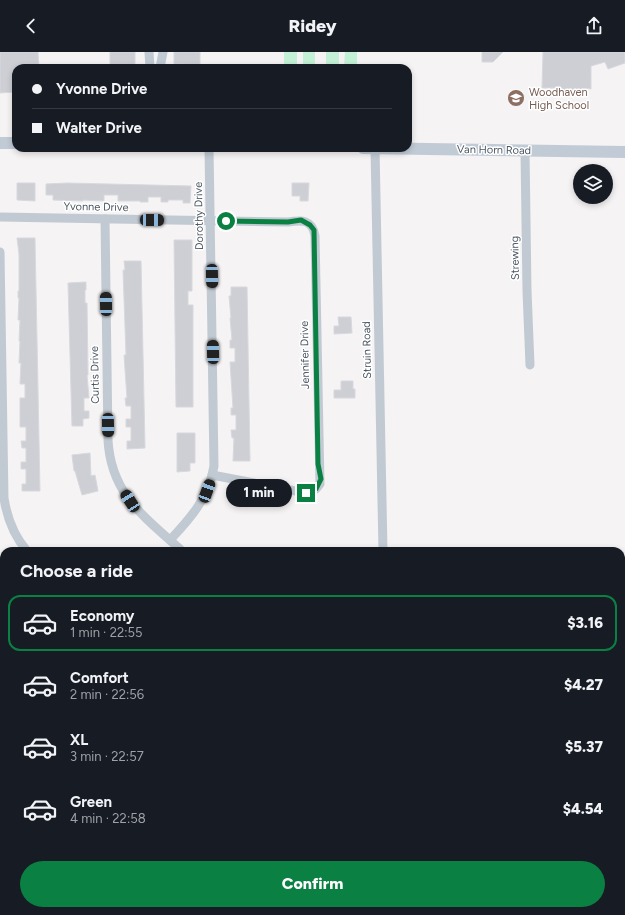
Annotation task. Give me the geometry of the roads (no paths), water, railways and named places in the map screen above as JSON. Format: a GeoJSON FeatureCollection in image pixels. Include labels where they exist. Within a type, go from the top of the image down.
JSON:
{"type":"FeatureCollection","features":[{"type":"Feature","properties":{"kind":"main road"},"geometry":{"type":"LineString","coordinates":[[0,143],[12,143]]}},
{"type":"Feature","properties":{"kind":"main road","name":"Van Horn Road"},"geometry":{"type":"LineString","coordinates":[[412,149],[625,152]]}},
{"type":"Feature","properties":{"kind":"street"},"geometry":{"type":"LineString","coordinates":[[149,52],[150,64]]}},
{"type":"Feature","properties":{"kind":"street"},"geometry":{"type":"LineString","coordinates":[[161,64],[163,52]]}},
{"type":"Feature","properties":{"kind":"street","name":"Strewing"},"geometry":{"type":"LineString","coordinates":[[525,151],[527,291],[530,365]]}},
{"type":"Feature","properties":{"kind":"street","name":"Dorothy Drive"},"geometry":{"type":"LineString","coordinates":[[170,540],[200,505],[207,491],[212,475],[214,458],[210,152]]}},
{"type":"Feature","properties":{"kind":"street","name":"Struin Road"},"geometry":{"type":"LineString","coordinates":[[375,152],[383,547]]}},
{"type":"Feature","properties":{"kind":"street","name":"Yvonne Drive"},"geometry":{"type":"LineString","coordinates":[[0,217],[288,222],[301,220],[310,225]]}},
{"type":"Feature","properties":{"kind":"street","name":"Curtis Drive"},"geometry":{"type":"LineString","coordinates":[[105,219],[108,432],[110,460],[116,479],[130,501],[178,547]]}},
{"type":"Feature","properties":{"kind":"street","name":"Jennifer Drive"},"geometry":{"type":"LineString","coordinates":[[212,475],[306,493],[311,492],[318,486],[321,479],[318,464],[314,230],[310,225]]}},
{"type":"Feature","properties":{"kind":"street"},"geometry":{"type":"LineString","coordinates":[[0,252],[4,486],[6,508],[5,522],[24,547]]}},
{"type":"Feature","properties":{"kind":"place","name":"Woodhaven High School"},"geometry":{"type":"Point","coordinates":[516,98]}}]}
